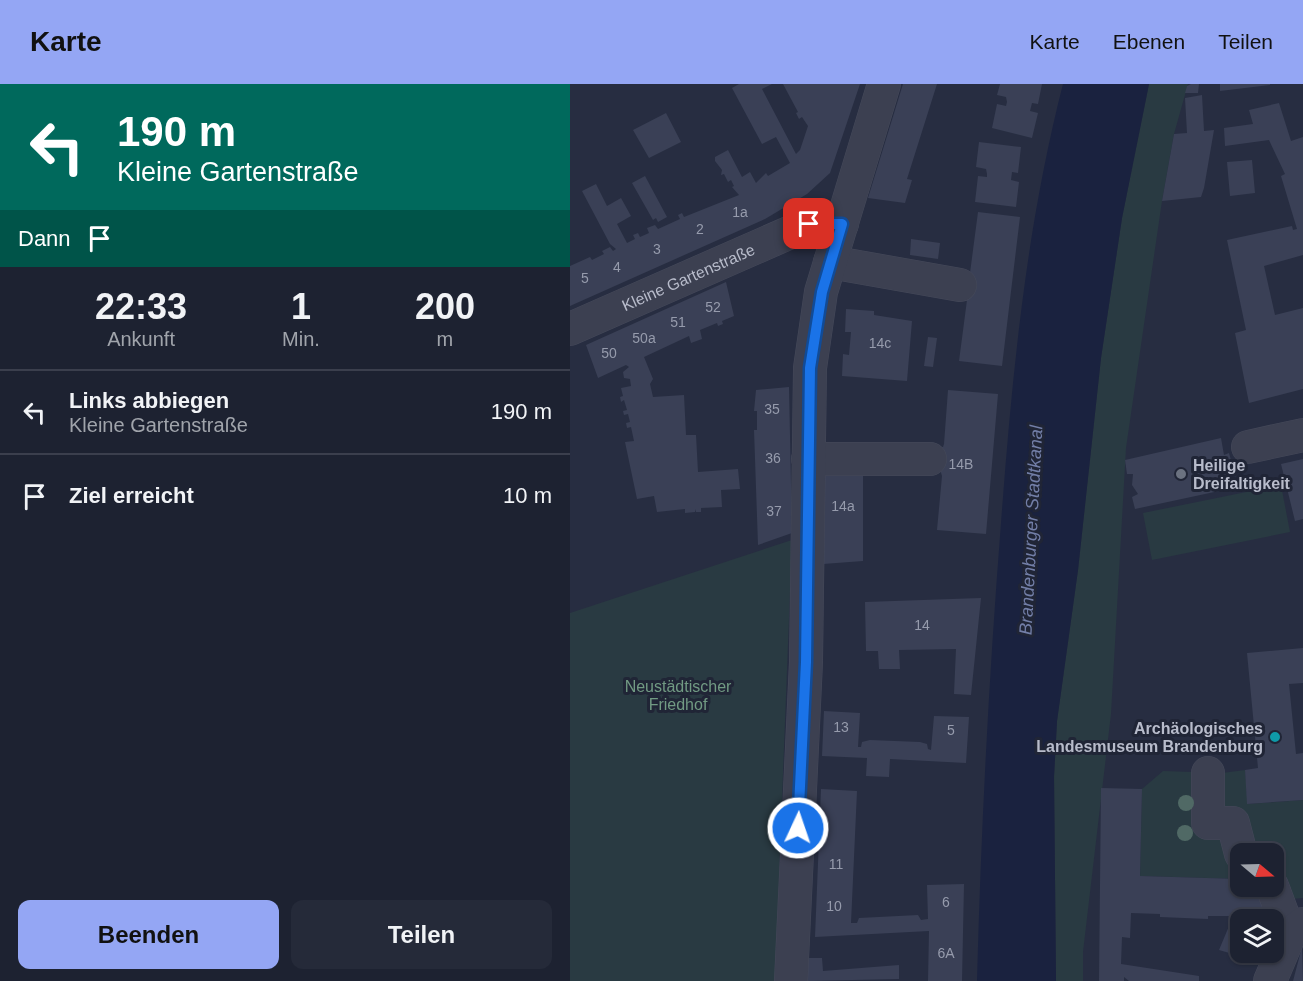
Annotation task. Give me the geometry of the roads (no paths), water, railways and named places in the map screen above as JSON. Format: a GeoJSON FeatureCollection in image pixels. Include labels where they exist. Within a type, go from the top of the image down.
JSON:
{"type":"FeatureCollection","features":[{"type":"Feature","properties":{"kind":"street"},"geometry":{"type":"LineString","coordinates":[[791,981],[806,662],[810,368],[815,325],[830,262],[884,84]]}},
{"type":"Feature","properties":{"kind":"street","name":"Kleine Gartenstraße"},"geometry":{"type":"LineString","coordinates":[[570,329],[809,224],[842,224]]}},
{"type":"Feature","properties":{"kind":"street"},"geometry":{"type":"LineString","coordinates":[[830,262],[960,285]]}},
{"type":"Feature","properties":{"kind":"street"},"geometry":{"type":"LineString","coordinates":[[1248,447],[1303,435]]}},
{"type":"Feature","properties":{"kind":"street"},"geometry":{"type":"LineString","coordinates":[[808,466],[930,459]]}},
{"type":"Feature","properties":{"kind":"street"},"geometry":{"type":"LineString","coordinates":[[1208,773],[1208,823],[1233,823],[1238,843]]}},
{"type":"Feature","properties":{"kind":"street"},"geometry":{"type":"LineString","coordinates":[[1270,981],[1296,929],[1278,897]]}},
{"type":"Feature","properties":{"kind":"water","name":"Brandenburger Stadtkanal"},"geometry":{"type":"Polygon","coordinates":[[[1063,84],[1149,84],[1122,218],[1101,358],[1078,570],[1057,721],[1054,777],[1056,981],[977,981],[989,695],[1010,413],[1030,247],[1050,138],[1063,84]]]}},
{"type":"Feature","properties":{"kind":"place","name":"Heilige Dreifaltigkeit"},"geometry":{"type":"Point","coordinates":[1181,474]}},
{"type":"Feature","properties":{"kind":"place","name":"Archäologisches Landesmuseum Brandenburg"},"geometry":{"type":"Point","coordinates":[1275,737]}},
{"type":"Feature","properties":{"kind":"park label","name":"Neustädtischer Friedhof"},"geometry":{"type":"Point","coordinates":[678,695]}}]}
